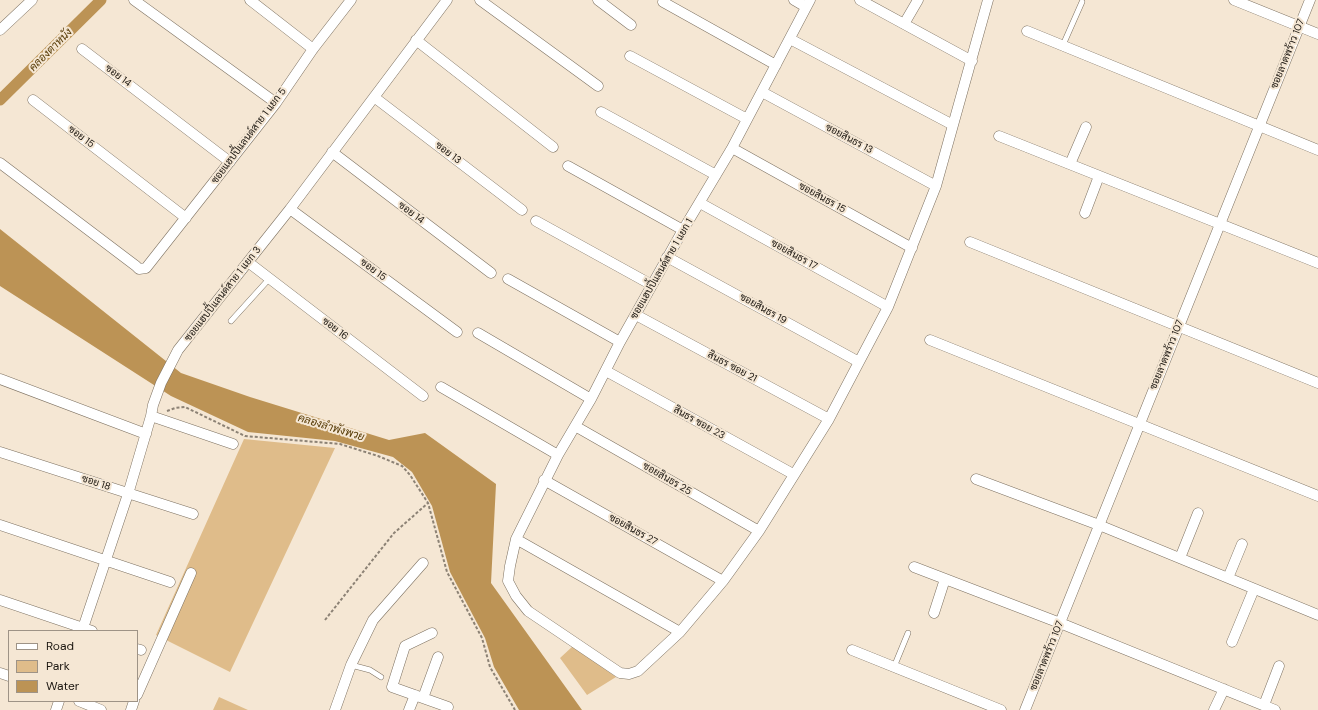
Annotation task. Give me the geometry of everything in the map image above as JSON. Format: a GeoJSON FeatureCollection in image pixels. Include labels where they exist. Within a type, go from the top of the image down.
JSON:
{"type":"FeatureCollection","features":[{"type":"Feature","properties":{"kind":"street"},"geometry":{"type":"LineString","coordinates":[[0,30],[32,0]]}},
{"type":"Feature","properties":{"kind":"street"},"geometry":{"type":"LineString","coordinates":[[134,0],[276,103]]}},
{"type":"Feature","properties":{"kind":"street"},"geometry":{"type":"LineString","coordinates":[[250,0],[313,49]]}},
{"type":"Feature","properties":{"kind":"street","name":"ซอยแฮปปี้แลนด์สาย 1 แยก 5"},"geometry":{"type":"LineString","coordinates":[[0,163],[136,266],[143,269],[148,265],[186,218],[276,103],[313,49],[351,0]]}},
{"type":"Feature","properties":{"kind":"street","name":"ซอยแฮปปี้แลนด์สาย 1 แยก 3"},"geometry":{"type":"LineString","coordinates":[[86,630],[106,559],[146,434],[155,418],[153,405],[161,383],[178,350],[290,209],[447,0]]}},
{"type":"Feature","properties":{"kind":"street"},"geometry":{"type":"LineString","coordinates":[[480,0],[598,86]]}},
{"type":"Feature","properties":{"kind":"street"},"geometry":{"type":"LineString","coordinates":[[598,0],[631,24]]}},
{"type":"Feature","properties":{"kind":"street"},"geometry":{"type":"LineString","coordinates":[[794,0],[808,3]]}},
{"type":"Feature","properties":{"kind":"street"},"geometry":{"type":"LineString","coordinates":[[860,0],[972,61]]}},
{"type":"Feature","properties":{"kind":"street"},"geometry":{"type":"LineString","coordinates":[[904,24],[918,0]]}},
{"type":"Feature","properties":{"kind":"street","name":"ซอยแฮปปี้แลนด์สาย 1 แยก 1"},"geometry":{"type":"LineString","coordinates":[[808,3],[732,148],[700,203],[682,230],[620,342],[591,399],[544,480],[516,539],[508,581],[516,596],[528,611],[620,673],[629,674],[638,671],[680,632],[723,581],[759,531],[793,474],[829,419],[888,307],[936,186],[988,0]]}},
{"type":"Feature","properties":{"kind":"street"},"geometry":{"type":"LineString","coordinates":[[1234,0],[1318,34]]}},
{"type":"Feature","properties":{"kind":"street","name":"ซอยลาดพร้าว 107"},"geometry":{"type":"LineString","coordinates":[[1025,710],[1310,0]]}},
{"type":"Feature","properties":{"kind":"street"},"geometry":{"type":"LineString","coordinates":[[663,2],[776,65]]}},
{"type":"Feature","properties":{"kind":"street"},"geometry":{"type":"LineString","coordinates":[[1027,31],[1318,150]]}},
{"type":"Feature","properties":{"kind":"street"},"geometry":{"type":"LineString","coordinates":[[790,39],[953,125]]}},
{"type":"Feature","properties":{"kind":"street"},"geometry":{"type":"LineString","coordinates":[[416,40],[553,147]]}},
{"type":"Feature","properties":{"kind":"street","name":"ซอย 14"},"geometry":{"type":"LineString","coordinates":[[82,49],[230,162]]}},
{"type":"Feature","properties":{"kind":"street"},"geometry":{"type":"LineString","coordinates":[[630,56],[746,120]]}},
{"type":"Feature","properties":{"kind":"street","name":"ซอยสินธร 13"},"geometry":{"type":"LineString","coordinates":[[762,92],[936,186]]}},
{"type":"Feature","properties":{"kind":"street","name":"ซอย 13"},"geometry":{"type":"LineString","coordinates":[[374,96],[522,210]]}},
{"type":"Feature","properties":{"kind":"street","name":"ซอย 15"},"geometry":{"type":"LineString","coordinates":[[32,100],[186,218]]}},
{"type":"Feature","properties":{"kind":"street"},"geometry":{"type":"LineString","coordinates":[[600,112],[716,175]]}},
{"type":"Feature","properties":{"kind":"street"},"geometry":{"type":"LineString","coordinates":[[1070,164],[1086,127]]}},
{"type":"Feature","properties":{"kind":"street"},"geometry":{"type":"LineString","coordinates":[[999,136],[1318,263]]}},
{"type":"Feature","properties":{"kind":"street","name":"ซอยสินธร 15"},"geometry":{"type":"LineString","coordinates":[[732,148],[912,248]]}},
{"type":"Feature","properties":{"kind":"street","name":"ซอย 14"},"geometry":{"type":"LineString","coordinates":[[332,152],[491,273]]}},
{"type":"Feature","properties":{"kind":"street"},"geometry":{"type":"LineString","coordinates":[[568,166],[682,230]]}},
{"type":"Feature","properties":{"kind":"street"},"geometry":{"type":"LineString","coordinates":[[1085,213],[1099,176]]}},
{"type":"Feature","properties":{"kind":"street","name":"ซอยสินธร 17"},"geometry":{"type":"LineString","coordinates":[[700,203],[888,307]]}},
{"type":"Feature","properties":{"kind":"street","name":"ซอย 15"},"geometry":{"type":"LineString","coordinates":[[290,209],[456,332]]}},
{"type":"Feature","properties":{"kind":"street"},"geometry":{"type":"LineString","coordinates":[[536,221],[652,285]]}},
{"type":"Feature","properties":{"kind":"street"},"geometry":{"type":"LineString","coordinates":[[970,242],[1318,382]]}},
{"type":"Feature","properties":{"kind":"street","name":"ซอยสินธร 19"},"geometry":{"type":"LineString","coordinates":[[667,257],[859,362]]}},
{"type":"Feature","properties":{"kind":"street","name":"ซอย 16"},"geometry":{"type":"LineString","coordinates":[[248,262],[423,396]]}},
{"type":"Feature","properties":{"kind":"street"},"geometry":{"type":"LineString","coordinates":[[508,279],[620,342]]}},
{"type":"Feature","properties":{"kind":"street","name":"สินธร ซอย 21"},"geometry":{"type":"LineString","coordinates":[[636,315],[829,419]]}},
{"type":"Feature","properties":{"kind":"street"},"geometry":{"type":"LineString","coordinates":[[478,333],[591,399]]}},
{"type":"Feature","properties":{"kind":"street"},"geometry":{"type":"LineString","coordinates":[[930,340],[1318,496]]}},
{"type":"Feature","properties":{"kind":"street","name":"สินธร ซอย 23"},"geometry":{"type":"LineString","coordinates":[[606,371],[793,474]]}},
{"type":"Feature","properties":{"kind":"street"},"geometry":{"type":"LineString","coordinates":[[0,379],[146,434]]}},
{"type":"Feature","properties":{"kind":"street"},"geometry":{"type":"LineString","coordinates":[[441,387],[558,455]]}},
{"type":"Feature","properties":{"kind":"street"},"geometry":{"type":"LineString","coordinates":[[155,418],[233,444]]}},
{"type":"Feature","properties":{"kind":"street","name":"ซอยสินธร 25"},"geometry":{"type":"LineString","coordinates":[[576,426],[759,531]]}},
{"type":"Feature","properties":{"kind":"street","name":"ซอย 18"},"geometry":{"type":"LineString","coordinates":[[0,452],[193,514]]}},
{"type":"Feature","properties":{"kind":"street"},"geometry":{"type":"LineString","coordinates":[[976,479],[1099,525],[1318,615]]}},
{"type":"Feature","properties":{"kind":"street","name":"ซอยสินธร 27"},"geometry":{"type":"LineString","coordinates":[[544,480],[723,581]]}},
{"type":"Feature","properties":{"kind":"street"},"geometry":{"type":"LineString","coordinates":[[1180,558],[1198,512]]}},
{"type":"Feature","properties":{"kind":"street"},"geometry":{"type":"LineString","coordinates":[[0,525],[106,559],[170,582]]}},
{"type":"Feature","properties":{"kind":"street"},"geometry":{"type":"LineString","coordinates":[[516,539],[680,632]]}},
{"type":"Feature","properties":{"kind":"street"},"geometry":{"type":"LineString","coordinates":[[1228,578],[1242,544]]}},
{"type":"Feature","properties":{"kind":"street"},"geometry":{"type":"LineString","coordinates":[[335,710],[352,665],[372,620],[423,563]]}},
{"type":"Feature","properties":{"kind":"street"},"geometry":{"type":"LineString","coordinates":[[914,567],[1060,623],[1275,710]]}},
{"type":"Feature","properties":{"kind":"street"},"geometry":{"type":"LineString","coordinates":[[138,693],[191,573]]}},
{"type":"Feature","properties":{"kind":"street"},"geometry":{"type":"LineString","coordinates":[[934,613],[945,579]]}},
{"type":"Feature","properties":{"kind":"street"},"geometry":{"type":"LineString","coordinates":[[1232,642],[1254,589]]}},
{"type":"Feature","properties":{"kind":"street"},"geometry":{"type":"LineString","coordinates":[[0,600],[86,630]]}},
{"type":"Feature","properties":{"kind":"street"},"geometry":{"type":"LineString","coordinates":[[432,633],[405,646],[392,688],[448,707]]}},
{"type":"Feature","properties":{"kind":"street"},"geometry":{"type":"LineString","coordinates":[[852,650],[1001,710]]}},
{"type":"Feature","properties":{"kind":"street"},"geometry":{"type":"LineString","coordinates":[[409,710],[419,697],[438,657]]}},
{"type":"Feature","properties":{"kind":"street"},"geometry":{"type":"LineString","coordinates":[[1264,705],[1279,666]]}},
{"type":"Feature","properties":{"kind":"street"},"geometry":{"type":"LineString","coordinates":[[1214,710],[1224,689]]}},
{"type":"Feature","properties":{"kind":"street"},"geometry":{"type":"LineString","coordinates":[[81,702],[101,710]]}},
{"type":"Feature","properties":{"kind":"lane"},"geometry":{"type":"LineString","coordinates":[[1063,45],[1082,2]]}},
{"type":"Feature","properties":{"kind":"lane"},"geometry":{"type":"LineString","coordinates":[[231,321],[269,278]]}},
{"type":"Feature","properties":{"kind":"lane"},"geometry":{"type":"LineString","coordinates":[[894,668],[908,633]]}},
{"type":"Feature","properties":{"kind":"lane"},"geometry":{"type":"LineString","coordinates":[[352,665],[370,670],[381,677]]}},
{"type":"Feature","properties":{"kind":"path"},"geometry":{"type":"LineString","coordinates":[[155,418],[174,408],[185,407],[245,436],[340,444],[378,456],[402,466],[410,475],[428,503],[447,572],[482,638],[490,667],[515,710]]}},
{"type":"Feature","properties":{"kind":"path"},"geometry":{"type":"LineString","coordinates":[[325,620],[394,532],[428,503]]}},
{"type":"Feature","properties":{"kind":"green space"},"geometry":{"type":"Polygon","coordinates":[[[244,439],[335,448],[230,672],[156,635],[244,439]]]}},
{"type":"Feature","properties":{"kind":"green space"},"geometry":{"type":"Polygon","coordinates":[[[573,646],[616,677],[587,695],[560,658],[573,646]]]}},
{"type":"Feature","properties":{"kind":"green space"},"geometry":{"type":"Polygon","coordinates":[[[219,697],[248,710],[213,710],[219,697]]]}},
{"type":"Feature","properties":{"kind":"water","name":"คลองลำพังพวย"},"geometry":{"type":"Polygon","coordinates":[[[0,229],[181,373],[250,397],[389,440],[425,433],[496,484],[491,583],[582,710],[519,710],[494,667],[485,638],[450,572],[432,506],[412,472],[393,457],[335,441],[248,432],[171,396],[0,286],[0,229]]]}},
{"type":"Feature","properties":{"kind":"waterway","name":"คลองตาหนัง"},"geometry":{"type":"LineString","coordinates":[[0,100],[101,0]]}}]}
